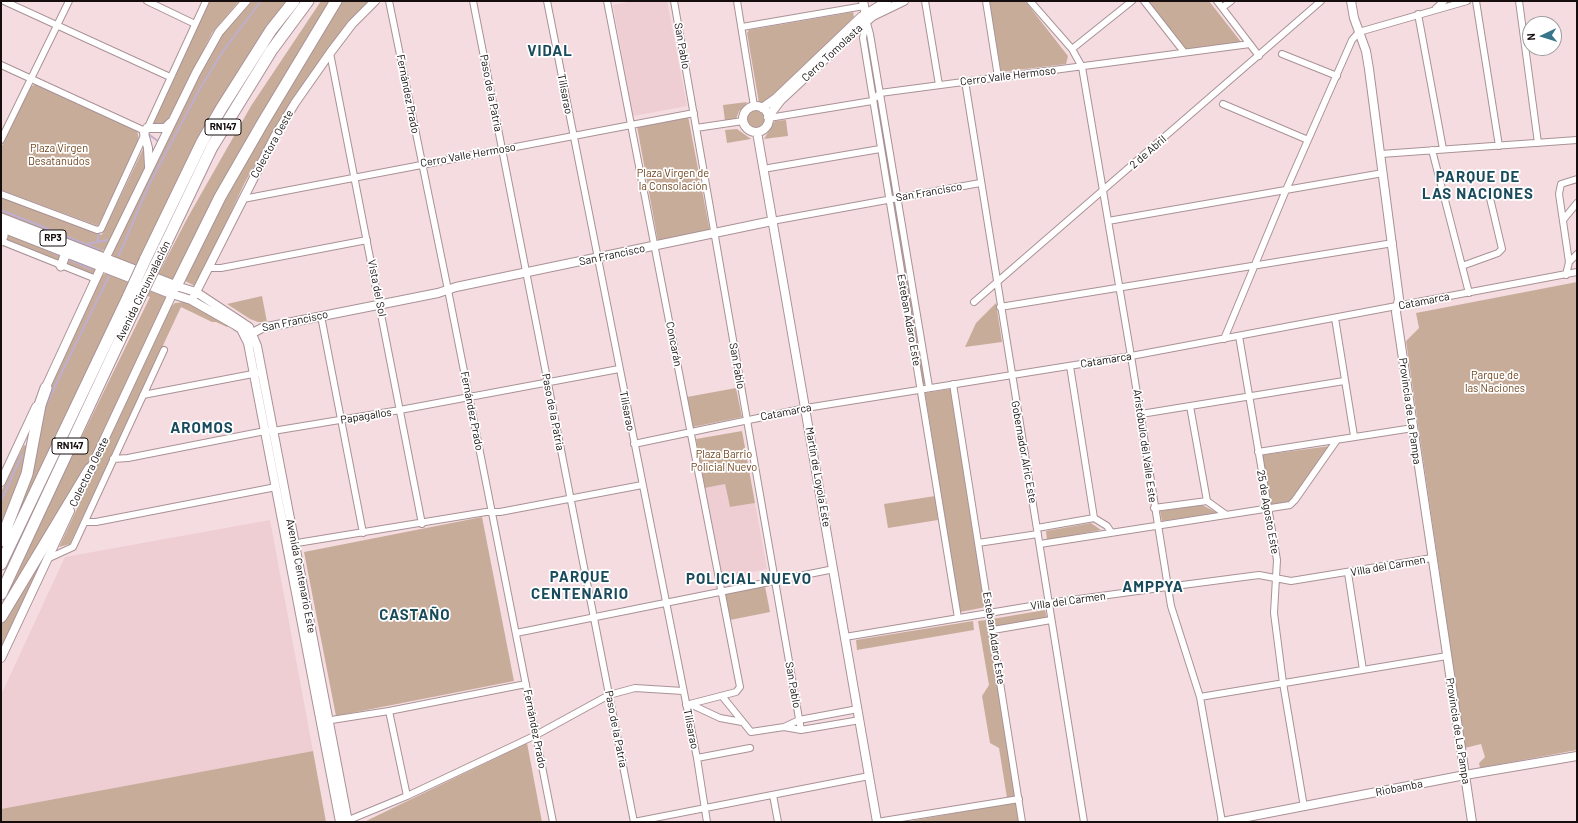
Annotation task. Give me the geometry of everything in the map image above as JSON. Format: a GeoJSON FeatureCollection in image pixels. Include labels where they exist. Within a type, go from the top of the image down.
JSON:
{"type":"FeatureCollection","features":[{"type":"Feature","properties":{"kind":"highway","name":"Avenida Circunvalación"},"geometry":{"type":"LineString","coordinates":[[1,594],[134,297],[145,260],[202,142],[240,76],[271,30],[294,1]]}},
{"type":"Feature","properties":{"kind":"highway","name":"Avenida Circunvalación"},"geometry":{"type":"LineString","coordinates":[[1,564],[134,297],[156,264],[212,147],[271,51],[308,1]]}},
{"type":"Feature","properties":{"kind":"highway"},"geometry":{"type":"LineString","coordinates":[[174,290],[220,197],[336,1]]}},
{"type":"Feature","properties":{"kind":"highway"},"geometry":{"type":"LineString","coordinates":[[1,541],[27,474],[40,406],[46,388]]}},
{"type":"Feature","properties":{"kind":"highway"},"geometry":{"type":"LineString","coordinates":[[1,617],[90,469]]}},
{"type":"Feature","properties":{"kind":"main road","name":"RP3"},"geometry":{"type":"LineString","coordinates":[[1,218],[105,259],[174,290]]}},
{"type":"Feature","properties":{"kind":"main road","name":"RP3"},"geometry":{"type":"LineString","coordinates":[[1,227],[101,268],[174,290]]}},
{"type":"Feature","properties":{"kind":"main road"},"geometry":{"type":"LineString","coordinates":[[1,235],[3,236],[1,241]]}},
{"type":"Feature","properties":{"kind":"main road"},"geometry":{"type":"LineString","coordinates":[[62,266],[66,253]]}},
{"type":"Feature","properties":{"kind":"street"},"geometry":{"type":"LineString","coordinates":[[4,1],[170,77]]}},
{"type":"Feature","properties":{"kind":"street"},"geometry":{"type":"LineString","coordinates":[[1,140],[3,131],[31,79],[69,1]]}},
{"type":"Feature","properties":{"kind":"street"},"geometry":{"type":"LineString","coordinates":[[147,1],[195,24]]}},
{"type":"Feature","properties":{"kind":"street"},"geometry":{"type":"LineString","coordinates":[[1,194],[97,230],[101,229],[145,130],[206,1]]}},
{"type":"Feature","properties":{"kind":"street"},"geometry":{"type":"LineString","coordinates":[[1,482],[148,168],[196,73],[219,32],[246,1]]}},
{"type":"Feature","properties":{"kind":"street","name":"Colectora Oeste"},"geometry":{"type":"LineString","coordinates":[[194,296],[275,136],[295,103],[352,24],[375,1]]}},
{"type":"Feature","properties":{"kind":"street","name":"Fernández Prado"},"geometry":{"type":"LineString","coordinates":[[389,1],[448,290],[553,822]]}},
{"type":"Feature","properties":{"kind":"street","name":"Paso de la Patria"},"geometry":{"type":"LineString","coordinates":[[473,1],[634,822]]}},
{"type":"Feature","properties":{"kind":"street","name":"Tilisarao"},"geometry":{"type":"LineString","coordinates":[[547,1],[596,258],[683,691],[688,705],[707,822]]}},
{"type":"Feature","properties":{"kind":"street","name":"Concarán"},"geometry":{"type":"LineString","coordinates":[[607,1],[740,686],[736,692],[722,696]]}},
{"type":"Feature","properties":{"kind":"street","name":"San Pablo"},"geometry":{"type":"LineString","coordinates":[[674,1],[801,730]]}},
{"type":"Feature","properties":{"kind":"street"},"geometry":{"type":"LineString","coordinates":[[737,1],[758,107],[768,117]]}},
{"type":"Feature","properties":{"kind":"street","name":"Cerro Tomolasta"},"geometry":{"type":"LineString","coordinates":[[758,107],[776,98],[865,10],[887,1]]}},
{"type":"Feature","properties":{"kind":"street","name":"Cerro Tomolasta"},"geometry":{"type":"LineString","coordinates":[[865,10],[873,16],[904,1]]}},
{"type":"Feature","properties":{"kind":"street"},"geometry":{"type":"LineString","coordinates":[[926,1],[939,85]]}},
{"type":"Feature","properties":{"kind":"street"},"geometry":{"type":"LineString","coordinates":[[986,1],[998,77]]}},
{"type":"Feature","properties":{"kind":"street"},"geometry":{"type":"LineString","coordinates":[[1072,49],[1132,1]]}},
{"type":"Feature","properties":{"kind":"street"},"geometry":{"type":"LineString","coordinates":[[1144,1],[1184,52]]}},
{"type":"Feature","properties":{"kind":"street"},"geometry":{"type":"LineString","coordinates":[[1217,1],[1259,56]]}},
{"type":"Feature","properties":{"kind":"street"},"geometry":{"type":"LineString","coordinates":[[1223,8],[1231,1]]}},
{"type":"Feature","properties":{"kind":"street","name":"2 de Abril"},"geometry":{"type":"LineString","coordinates":[[974,302],[997,284],[1321,1]]}},
{"type":"Feature","properties":{"kind":"street","name":"Provincia de La Pampa"},"geometry":{"type":"LineString","coordinates":[[1351,1],[1370,69],[1399,299],[1396,312],[1472,822]]}},
{"type":"Feature","properties":{"kind":"street"},"geometry":{"type":"LineString","coordinates":[[1435,9],[1444,1]]}},
{"type":"Feature","properties":{"kind":"street"},"geometry":{"type":"LineString","coordinates":[[1224,338],[1286,190],[1352,40],[1359,32],[1467,1]]}},
{"type":"Feature","properties":{"kind":"street"},"geometry":{"type":"LineString","coordinates":[[1476,1],[1499,146]]}},
{"type":"Feature","properties":{"kind":"street"},"geometry":{"type":"LineString","coordinates":[[1519,1],[1538,143]]}},
{"type":"Feature","properties":{"kind":"street"},"geometry":{"type":"LineString","coordinates":[[1031,2],[1072,49],[1082,66]]}},
{"type":"Feature","properties":{"kind":"street"},"geometry":{"type":"LineString","coordinates":[[742,27],[865,10]]}},
{"type":"Feature","properties":{"kind":"street","name":"Cerro Tomolasta"},"geometry":{"type":"LineString","coordinates":[[768,117],[781,100],[865,10]]}},
{"type":"Feature","properties":{"kind":"street","name":"Esteban Adaro Este"},"geometry":{"type":"LineString","coordinates":[[865,10],[929,388]]}},
{"type":"Feature","properties":{"kind":"street","name":"Esteban Adaro Este"},"geometry":{"type":"LineString","coordinates":[[865,10],[863,38],[872,101],[958,618]]}},
{"type":"Feature","properties":{"kind":"street"},"geometry":{"type":"LineString","coordinates":[[1418,14],[1443,149]]}},
{"type":"Feature","properties":{"kind":"street","name":"Cerro Valle Hermoso"},"geometry":{"type":"LineString","coordinates":[[880,94],[966,81],[1250,44]]}},
{"type":"Feature","properties":{"kind":"street","name":"Vista del Sol"},"geometry":{"type":"LineString","coordinates":[[330,53],[422,524]]}},
{"type":"Feature","properties":{"kind":"street"},"geometry":{"type":"LineString","coordinates":[[1282,54],[1337,76]]}},
{"type":"Feature","properties":{"kind":"street"},"geometry":{"type":"LineString","coordinates":[[1,65],[145,130],[165,128],[172,121]]}},
{"type":"Feature","properties":{"kind":"street","name":"Aristóbulo del Valle Este"},"geometry":{"type":"LineString","coordinates":[[1082,66],[1141,414],[1167,587],[1171,606],[1200,697],[1222,822]]}},
{"type":"Feature","properties":{"kind":"street","name":"Gobernador Alric Este"},"geometry":{"type":"LineString","coordinates":[[966,81],[980,183],[1040,544],[1084,822]]}},
{"type":"Feature","properties":{"kind":"street"},"geometry":{"type":"LineString","coordinates":[[768,117],[872,101],[880,94]]}},
{"type":"Feature","properties":{"kind":"street"},"geometry":{"type":"LineString","coordinates":[[1223,104],[1308,140]]}},
{"type":"Feature","properties":{"kind":"street"},"geometry":{"type":"LineString","coordinates":[[758,107],[747,110],[743,121],[746,128],[757,132],[767,126],[768,117]]}},
{"type":"Feature","properties":{"kind":"street","name":"Cerro Valle Hermoso"},"geometry":{"type":"LineString","coordinates":[[243,198],[422,163],[503,150],[694,112]]}},
{"type":"Feature","properties":{"kind":"street"},"geometry":{"type":"LineString","coordinates":[[696,128],[743,121]]}},
{"type":"Feature","properties":{"kind":"street"},"geometry":{"type":"LineString","coordinates":[[145,130],[148,148],[148,168]]}},
{"type":"Feature","properties":{"kind":"street","name":"Martín de Loyola Este"},"geometry":{"type":"LineString","coordinates":[[757,132],[877,822]]}},
{"type":"Feature","properties":{"kind":"street"},"geometry":{"type":"LineString","coordinates":[[1381,154],[1577,140]]}},
{"type":"Feature","properties":{"kind":"street"},"geometry":{"type":"LineString","coordinates":[[763,169],[880,149]]}},
{"type":"Feature","properties":{"kind":"street"},"geometry":{"type":"LineString","coordinates":[[1432,150],[1469,293]]}},
{"type":"Feature","properties":{"kind":"street"},"geometry":{"type":"LineString","coordinates":[[1108,221],[1384,173]]}},
{"type":"Feature","properties":{"kind":"street"},"geometry":{"type":"LineString","coordinates":[[1566,275],[1569,262],[1558,194],[1561,184],[1577,179]]}},
{"type":"Feature","properties":{"kind":"street","name":"San Francisco"},"geometry":{"type":"LineString","coordinates":[[249,334],[262,328],[772,221],[980,183]]}},
{"type":"Feature","properties":{"kind":"street"},"geometry":{"type":"LineString","coordinates":[[1462,266],[1498,253],[1502,249],[1489,194]]}},
{"type":"Feature","properties":{"kind":"street"},"geometry":{"type":"LineString","coordinates":[[1563,220],[1577,203]]}},
{"type":"Feature","properties":{"kind":"street"},"geometry":{"type":"LineString","coordinates":[[208,268],[221,268],[367,240]]}},
{"type":"Feature","properties":{"kind":"street"},"geometry":{"type":"LineString","coordinates":[[1,241],[96,279]]}},
{"type":"Feature","properties":{"kind":"street"},"geometry":{"type":"LineString","coordinates":[[1000,307],[1393,243]]}},
{"type":"Feature","properties":{"kind":"street"},"geometry":{"type":"LineString","coordinates":[[1569,262],[1577,254]]}},
{"type":"Feature","properties":{"kind":"street","name":"Catamarca"},"geometry":{"type":"LineString","coordinates":[[634,444],[806,408],[1131,356],[1577,272]]}},
{"type":"Feature","properties":{"kind":"street","name":"RP3"},"geometry":{"type":"LineString","coordinates":[[174,290],[194,296]]}},
{"type":"Feature","properties":{"kind":"street","name":"Colectora Oeste"},"geometry":{"type":"LineString","coordinates":[[1,658],[174,290]]}},
{"type":"Feature","properties":{"kind":"street"},"geometry":{"type":"LineString","coordinates":[[194,296],[243,322],[249,334]]}},
{"type":"Feature","properties":{"kind":"street"},"geometry":{"type":"LineString","coordinates":[[321,316],[363,534]]}},
{"type":"Feature","properties":{"kind":"street"},"geometry":{"type":"LineString","coordinates":[[1335,318],[1354,436]]}},
{"type":"Feature","properties":{"kind":"street","name":"Avenida Centenario Este"},"geometry":{"type":"LineString","coordinates":[[249,334],[257,346],[258,373],[269,431],[295,544],[325,721]]}},
{"type":"Feature","properties":{"kind":"street","name":"25 de Agosto Este"},"geometry":{"type":"LineString","coordinates":[[1239,336],[1277,560],[1274,613],[1283,683],[1304,807]]}},
{"type":"Feature","properties":{"kind":"street"},"geometry":{"type":"LineString","coordinates":[[47,560],[54,554],[73,547],[164,350]]}},
{"type":"Feature","properties":{"kind":"street"},"geometry":{"type":"LineString","coordinates":[[1070,366],[1094,518]]}},
{"type":"Feature","properties":{"kind":"street","name":"Papagallos"},"geometry":{"type":"LineString","coordinates":[[113,459],[128,458],[269,431],[400,410],[619,369]]}},
{"type":"Feature","properties":{"kind":"street"},"geometry":{"type":"LineString","coordinates":[[143,395],[258,373]]}},
{"type":"Feature","properties":{"kind":"street"},"geometry":{"type":"LineString","coordinates":[[1141,414],[1344,381]]}},
{"type":"Feature","properties":{"kind":"street","name":"Esteban Adaro Este"},"geometry":{"type":"LineString","coordinates":[[953,384],[993,630],[1022,822]]}},
{"type":"Feature","properties":{"kind":"street"},"geometry":{"type":"LineString","coordinates":[[1190,406],[1207,501]]}},
{"type":"Feature","properties":{"kind":"street"},"geometry":{"type":"LineString","coordinates":[[1258,452],[1413,428]]}},
{"type":"Feature","properties":{"kind":"street","name":"Avenida Centenario Este"},"geometry":{"type":"LineString","coordinates":[[269,431],[276,487],[286,543],[325,721],[345,822]]}},
{"type":"Feature","properties":{"kind":"street"},"geometry":{"type":"LineString","coordinates":[[1040,544],[1157,524],[1290,505],[1337,440]]}},
{"type":"Feature","properties":{"kind":"street"},"geometry":{"type":"LineString","coordinates":[[286,543],[295,544],[492,512],[500,512],[642,485]]}},
{"type":"Feature","properties":{"kind":"street"},"geometry":{"type":"LineString","coordinates":[[85,522],[96,522],[276,487]]}},
{"type":"Feature","properties":{"kind":"street"},"geometry":{"type":"LineString","coordinates":[[1154,508],[1207,501],[1225,514]]}},
{"type":"Feature","properties":{"kind":"street"},"geometry":{"type":"LineString","coordinates":[[978,543],[1094,518],[1107,526],[1111,532]]}},
{"type":"Feature","properties":{"kind":"street","name":"Villa del Carmen"},"geometry":{"type":"LineString","coordinates":[[845,637],[990,612],[1167,587],[1259,575],[1275,576],[1285,581],[1291,581],[1348,573],[1432,558]]}},
{"type":"Feature","properties":{"kind":"street"},"geometry":{"type":"LineString","coordinates":[[516,633],[834,569]]}},
{"type":"Feature","properties":{"kind":"street"},"geometry":{"type":"LineString","coordinates":[[1348,573],[1362,670]]}},
{"type":"Feature","properties":{"kind":"street","name":"Villa del Carmen"},"geometry":{"type":"LineString","coordinates":[[993,630],[1051,620]]}},
{"type":"Feature","properties":{"kind":"street"},"geometry":{"type":"LineString","coordinates":[[1200,697],[1447,656]]}},
{"type":"Feature","properties":{"kind":"street"},"geometry":{"type":"LineString","coordinates":[[325,721],[388,711],[526,684]]}},
{"type":"Feature","properties":{"kind":"street"},"geometry":{"type":"LineString","coordinates":[[345,822],[407,796],[536,735],[609,695],[635,688],[683,691]]}},
{"type":"Feature","properties":{"kind":"street"},"geometry":{"type":"LineString","coordinates":[[688,705],[722,696],[751,732],[784,727],[799,720],[858,709]]}},
{"type":"Feature","properties":{"kind":"street"},"geometry":{"type":"LineString","coordinates":[[688,705],[720,718],[742,722]]}},
{"type":"Feature","properties":{"kind":"street"},"geometry":{"type":"LineString","coordinates":[[388,711],[407,796]]}},
{"type":"Feature","properties":{"kind":"street"},"geometry":{"type":"LineString","coordinates":[[784,727],[801,730],[860,720]]}},
{"type":"Feature","properties":{"kind":"street"},"geometry":{"type":"LineString","coordinates":[[697,758],[750,748]]}},
{"type":"Feature","properties":{"kind":"street","name":"Riobamba"},"geometry":{"type":"LineString","coordinates":[[1222,822],[1465,775],[1577,756]]}},
{"type":"Feature","properties":{"kind":"street"},"geometry":{"type":"LineString","coordinates":[[634,822],[869,776]]}},
{"type":"Feature","properties":{"kind":"street"},"geometry":{"type":"LineString","coordinates":[[772,795],[778,822]]}},
{"type":"Feature","properties":{"kind":"street"},"geometry":{"type":"LineString","coordinates":[[877,822],[1019,798]]}},
{"type":"Feature","properties":{"kind":"shaded area"},"geometry":{"type":"Polygon","coordinates":[[[633,1],[667,1],[687,106],[633,116],[613,5],[633,1]]]}},
{"type":"Feature","properties":{"kind":"shaded area"},"geometry":{"type":"Polygon","coordinates":[[[725,484],[730,507],[755,503],[767,569],[722,578],[705,488],[725,484]]]}},
{"type":"Feature","properties":{"kind":"shaded area"},"geometry":{"type":"Polygon","coordinates":[[[270,520],[313,751],[1,809],[1,695],[65,557],[270,520]]]}},
{"type":"Feature","properties":{"kind":"green space"},"geometry":{"type":"Polygon","coordinates":[[[209,1],[239,1],[212,33],[167,124],[155,125],[153,120],[209,1]]]}},
{"type":"Feature","properties":{"kind":"green space"},"geometry":{"type":"Polygon","coordinates":[[[252,1],[289,1],[241,66],[187,160],[141,260],[161,269],[188,217],[251,106],[321,1],[332,1],[209,206],[174,278],[169,280],[114,258],[112,252],[200,73],[221,35],[252,1]]]}},
{"type":"Feature","properties":{"kind":"green space"},"geometry":{"type":"Polygon","coordinates":[[[341,1],[369,1],[316,66],[283,115],[244,184],[195,286],[185,281],[231,187],[341,1]]]}},
{"type":"Feature","properties":{"kind":"green space"},"geometry":{"type":"Polygon","coordinates":[[[989,1],[1025,1],[1068,56],[1066,64],[1001,72],[989,1]]]}},
{"type":"Feature","properties":{"kind":"green space"},"geometry":{"type":"Polygon","coordinates":[[[1147,1],[1209,1],[1241,42],[1185,50],[1147,1]]]}},
{"type":"Feature","properties":{"kind":"green space"},"geometry":{"type":"Polygon","coordinates":[[[853,12],[854,17],[768,103],[764,105],[759,103],[747,33],[749,30],[853,12]]]}},
{"type":"Feature","properties":{"kind":"green space","name":"Plaza Virgen Desatanudos"},"geometry":{"type":"Polygon","coordinates":[[[36,84],[137,130],[139,140],[98,226],[1,190],[1,148],[30,87],[36,84]]]}},
{"type":"Feature","properties":{"kind":"green space"},"geometry":{"type":"Polygon","coordinates":[[[747,102],[744,108],[739,111],[736,119],[725,121],[723,105],[747,102]]]}},
{"type":"Feature","properties":{"kind":"green space"},"geometry":{"type":"Polygon","coordinates":[[[877,107],[880,107],[894,192],[891,193],[877,107]]]}},
{"type":"Feature","properties":{"kind":"green space"},"geometry":{"type":"Polygon","coordinates":[[[756,110],[763,113],[766,120],[763,127],[756,130],[749,127],[746,120],[749,113],[756,110]]]}},
{"type":"Feature","properties":{"kind":"green space","name":"Plaza Virgen de la Consolación"},"geometry":{"type":"Polygon","coordinates":[[[688,116],[710,232],[658,242],[637,126],[688,116]]]}},
{"type":"Feature","properties":{"kind":"green space"},"geometry":{"type":"Polygon","coordinates":[[[786,120],[788,136],[764,139],[775,121],[786,120]]]}},
{"type":"Feature","properties":{"kind":"green space"},"geometry":{"type":"Polygon","coordinates":[[[737,129],[751,139],[727,143],[725,130],[737,129]]]}},
{"type":"Feature","properties":{"kind":"green space"},"geometry":{"type":"Polygon","coordinates":[[[144,147],[146,147],[147,163],[106,248],[102,251],[98,251],[1,213],[1,197],[101,235],[144,147]]]}},
{"type":"Feature","properties":{"kind":"green space"},"geometry":{"type":"Polygon","coordinates":[[[896,204],[926,384],[923,384],[892,205],[896,204]]]}},
{"type":"Feature","properties":{"kind":"green space"},"geometry":{"type":"Polygon","coordinates":[[[1,229],[63,253],[59,261],[12,243],[7,240],[1,229]]]}},
{"type":"Feature","properties":{"kind":"green space"},"geometry":{"type":"Polygon","coordinates":[[[68,255],[94,265],[97,270],[94,276],[66,265],[68,255]]]}},
{"type":"Feature","properties":{"kind":"green space"},"geometry":{"type":"Polygon","coordinates":[[[104,274],[112,274],[164,294],[166,301],[100,442],[42,544],[5,602],[2,600],[150,297],[129,288],[1,560],[1,546],[45,399],[57,370],[101,277],[104,274]]]}},
{"type":"Feature","properties":{"kind":"green space","name":"Parque de las Naciones"},"geometry":{"type":"Polygon","coordinates":[[[1577,282],[1577,750],[1480,768],[1479,763],[1485,757],[1481,744],[1465,748],[1406,341],[1419,328],[1416,313],[1577,282]]]}},
{"type":"Feature","properties":{"kind":"green space"},"geometry":{"type":"Polygon","coordinates":[[[262,296],[267,322],[258,322],[250,319],[227,304],[262,296]]]}},
{"type":"Feature","properties":{"kind":"green space"},"geometry":{"type":"Polygon","coordinates":[[[184,302],[200,306],[229,326],[227,327],[216,322],[212,322],[181,307],[70,544],[59,547],[171,307],[175,303],[184,302]]]}},
{"type":"Feature","properties":{"kind":"green space"},"geometry":{"type":"Polygon","coordinates":[[[996,303],[1002,342],[965,347],[976,323],[996,303]]]}},
{"type":"Feature","properties":{"kind":"green space","name":"Plaza Barrio Policial Nuevo"},"geometry":{"type":"Polygon","coordinates":[[[736,388],[742,417],[693,427],[687,397],[736,388]]]}},
{"type":"Feature","properties":{"kind":"green space"},"geometry":{"type":"Polygon","coordinates":[[[951,389],[986,607],[960,612],[925,393],[951,389]]]}},
{"type":"Feature","properties":{"kind":"green space","name":"Plaza Barrio Policial Nuevo"},"geometry":{"type":"Polygon","coordinates":[[[742,431],[755,503],[730,507],[725,484],[705,488],[696,439],[742,431]]]}},
{"type":"Feature","properties":{"kind":"green space"},"geometry":{"type":"Polygon","coordinates":[[[24,445],[29,447],[23,474],[1,531],[1,492],[24,445]]]}},
{"type":"Feature","properties":{"kind":"green space"},"geometry":{"type":"Polygon","coordinates":[[[1330,446],[1289,503],[1270,505],[1262,455],[1330,446]]]}},
{"type":"Feature","properties":{"kind":"green space"},"geometry":{"type":"Polygon","coordinates":[[[935,496],[938,520],[888,528],[884,504],[935,496]]]}},
{"type":"Feature","properties":{"kind":"green space"},"geometry":{"type":"Polygon","coordinates":[[[1202,505],[1218,513],[1162,521],[1160,511],[1202,505]]]}},
{"type":"Feature","properties":{"kind":"green space"},"geometry":{"type":"Polygon","coordinates":[[[482,517],[514,681],[336,716],[304,552],[482,517]]]}},
{"type":"Feature","properties":{"kind":"green space"},"geometry":{"type":"Polygon","coordinates":[[[1091,523],[1101,530],[1047,540],[1046,531],[1091,523]]]}},
{"type":"Feature","properties":{"kind":"green space"},"geometry":{"type":"Polygon","coordinates":[[[59,529],[1,650],[1,625],[59,529]]]}},
{"type":"Feature","properties":{"kind":"green space"},"geometry":{"type":"Polygon","coordinates":[[[765,586],[770,612],[730,620],[725,594],[765,586]]]}},
{"type":"Feature","properties":{"kind":"green space"},"geometry":{"type":"Polygon","coordinates":[[[1045,610],[1047,618],[993,627],[992,619],[1045,610]]]}},
{"type":"Feature","properties":{"kind":"green space"},"geometry":{"type":"Polygon","coordinates":[[[987,620],[1016,796],[1007,798],[999,748],[990,743],[982,696],[989,685],[978,621],[987,620]]]}},
{"type":"Feature","properties":{"kind":"green space"},"geometry":{"type":"Polygon","coordinates":[[[973,621],[974,630],[857,650],[856,640],[973,621]]]}},
{"type":"Feature","properties":{"kind":"green space"},"geometry":{"type":"Polygon","coordinates":[[[527,743],[542,822],[364,822],[527,743]]]}},
{"type":"Feature","properties":{"kind":"green space"},"geometry":{"type":"Polygon","coordinates":[[[313,751],[326,822],[1,822],[1,809],[313,751]]]}},
{"type":"Feature","properties":{"kind":"green space"},"geometry":{"type":"Polygon","coordinates":[[[1017,802],[1020,822],[905,822],[1017,802]]]}},
{"type":"Feature","properties":{"kind":"waterway"},"geometry":{"type":"LineString","coordinates":[[119,255],[149,185],[199,90],[223,51],[261,1]]}},
{"type":"Feature","properties":{"kind":"waterway"},"geometry":{"type":"LineString","coordinates":[[148,134],[158,141]]}},
{"type":"Feature","properties":{"kind":"waterway"},"geometry":{"type":"LineString","coordinates":[[1,210],[100,250]]}},
{"type":"Feature","properties":{"kind":"waterway"},"geometry":{"type":"LineString","coordinates":[[97,241],[100,231]]}},
{"type":"Feature","properties":{"kind":"waterway"},"geometry":{"type":"LineString","coordinates":[[87,244],[107,240]]}},
{"type":"Feature","properties":{"kind":"waterway"},"geometry":{"type":"LineString","coordinates":[[38,246],[61,256]]}},
{"type":"Feature","properties":{"kind":"waterway"},"geometry":{"type":"LineString","coordinates":[[68,259],[91,269]]}},
{"type":"Feature","properties":{"kind":"waterway"},"geometry":{"type":"LineString","coordinates":[[44,409],[109,276]]}},
{"type":"Feature","properties":{"kind":"waterway"},"geometry":{"type":"LineString","coordinates":[[1,501],[22,455]]}},
{"type":"Feature","properties":{"kind":"district","name":"VIDAL"},"geometry":{"type":"Point","coordinates":[550,51]}},
{"type":"Feature","properties":{"kind":"district","name":"PARQUE DE LAS NACIONES"},"geometry":{"type":"Point","coordinates":[1478,186]}},
{"type":"Feature","properties":{"kind":"district","name":"AROMOS"},"geometry":{"type":"Point","coordinates":[202,428]}},
{"type":"Feature","properties":{"kind":"district","name":"POLICIAL NUEVO"},"geometry":{"type":"Point","coordinates":[749,579]}},
{"type":"Feature","properties":{"kind":"district","name":"PARQUE CENTENARIO"},"geometry":{"type":"Point","coordinates":[580,586]}},
{"type":"Feature","properties":{"kind":"district","name":"AMPPYA"},"geometry":{"type":"Point","coordinates":[1153,587]}},
{"type":"Feature","properties":{"kind":"district","name":"CASTAÑO"},"geometry":{"type":"Point","coordinates":[415,615]}}]}
